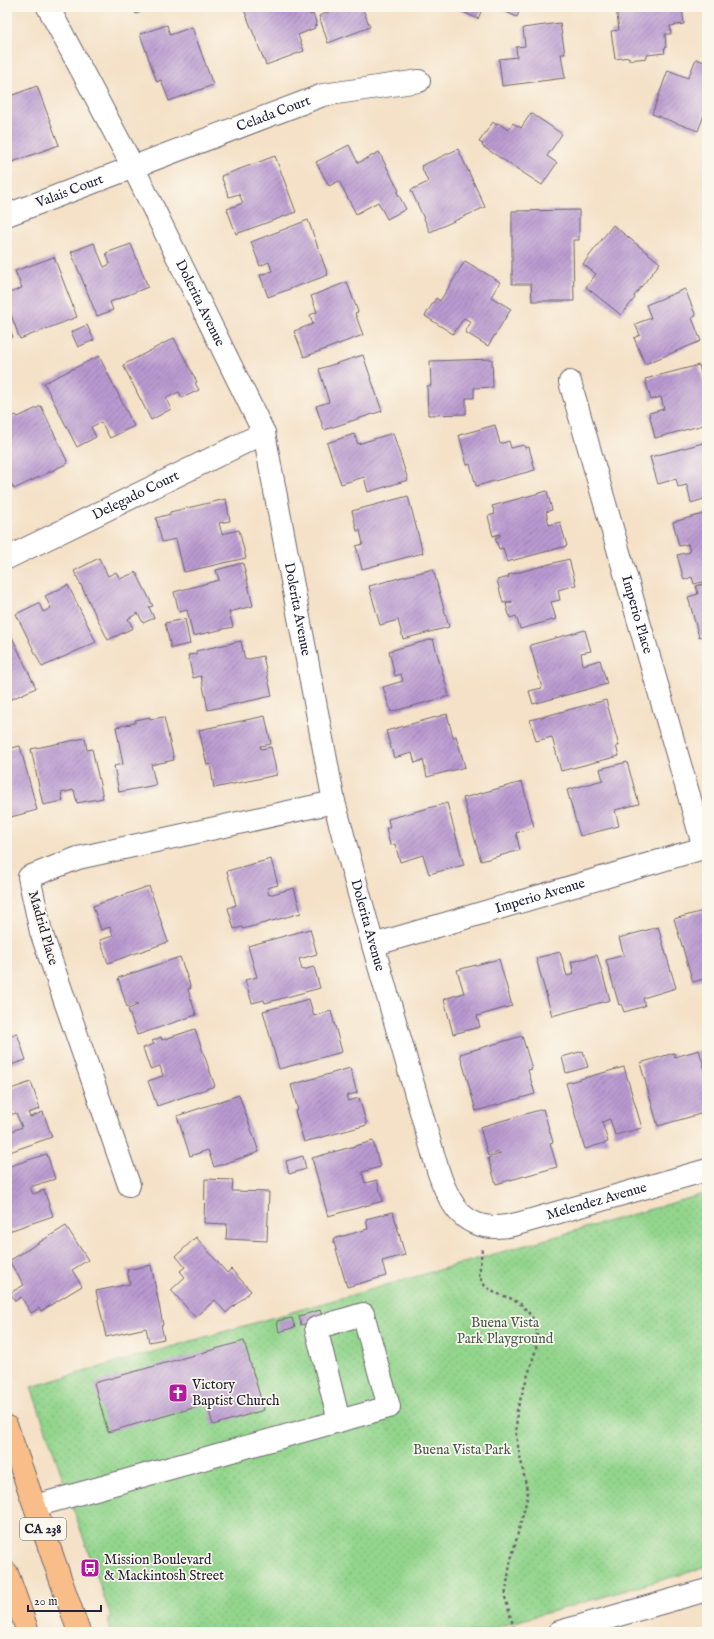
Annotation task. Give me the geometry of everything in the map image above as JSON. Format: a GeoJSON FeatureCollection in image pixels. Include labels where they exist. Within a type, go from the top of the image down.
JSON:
{"type":"FeatureCollection","features":[{"type":"Feature","properties":{"kind":"main road","name":"CA 238"},"geometry":{"type":"LineString","coordinates":[[7,1427],[79,1632]]}},
{"type":"Feature","properties":{"kind":"main road"},"geometry":{"type":"LineString","coordinates":[[7,1573],[28,1632]]}},
{"type":"Feature","properties":{"kind":"street","name":"Dolerita Avenue"},"geometry":{"type":"LineString","coordinates":[[48,7],[133,167],[264,433],[334,802],[373,945],[443,1186],[452,1204],[462,1216],[485,1227]]}},
{"type":"Feature","properties":{"kind":"street","name":"Celada Court"},"geometry":{"type":"LineString","coordinates":[[133,167],[323,95],[419,81]]}},
{"type":"Feature","properties":{"kind":"street","name":"Valais Court"},"geometry":{"type":"LineString","coordinates":[[7,215],[133,167]]}},
{"type":"Feature","properties":{"kind":"street","name":"Imperio Place"},"geometry":{"type":"LineString","coordinates":[[570,382],[705,847]]}},
{"type":"Feature","properties":{"kind":"street","name":"Delegado Court"},"geometry":{"type":"LineString","coordinates":[[7,558],[264,433]]}},
{"type":"Feature","properties":{"kind":"street","name":"Madrid Place"},"geometry":{"type":"LineString","coordinates":[[129,1185],[41,932],[29,877],[78,858],[334,802]]}},
{"type":"Feature","properties":{"kind":"street","name":"Imperio Avenue"},"geometry":{"type":"LineString","coordinates":[[373,945],[705,847]]}},
{"type":"Feature","properties":{"kind":"street","name":"Melendez Avenue"},"geometry":{"type":"LineString","coordinates":[[485,1227],[501,1228],[513,1225],[707,1170]]}},
{"type":"Feature","properties":{"kind":"street"},"geometry":{"type":"LineString","coordinates":[[35,1506],[339,1421],[389,1407],[363,1314],[316,1328],[339,1421]]}},
{"type":"Feature","properties":{"kind":"street"},"geometry":{"type":"LineString","coordinates":[[559,1632],[707,1590]]}},
{"type":"Feature","properties":{"kind":"path"},"geometry":{"type":"LineString","coordinates":[[485,1227],[479,1276],[485,1286],[495,1293],[510,1298],[522,1305],[532,1317],[537,1332],[536,1349],[517,1410],[516,1436],[528,1495],[510,1564],[505,1597],[515,1632]]}},
{"type":"Feature","properties":{"kind":"green space","name":"Buena Vista Park"},"geometry":{"type":"Polygon","coordinates":[[[707,1193],[707,1567],[480,1632],[111,1632],[108,1618],[111,1617],[31,1387],[707,1193]]]}},
{"type":"Feature","properties":{"kind":"building"},"geometry":{"type":"Polygon","coordinates":[[[133,7],[150,7],[136,14],[133,7]]]}},
{"type":"Feature","properties":{"kind":"building"},"geometry":{"type":"Polygon","coordinates":[[[243,7],[307,7],[310,15],[313,14],[317,25],[314,26],[315,28],[298,35],[304,51],[266,65],[243,7]]]}},
{"type":"Feature","properties":{"kind":"building"},"geometry":{"type":"Polygon","coordinates":[[[327,7],[362,7],[370,27],[328,43],[319,16],[329,12],[327,7]]]}},
{"type":"Feature","properties":{"kind":"building"},"geometry":{"type":"Polygon","coordinates":[[[455,7],[483,7],[478,19],[455,7]]]}},
{"type":"Feature","properties":{"kind":"building"},"geometry":{"type":"Polygon","coordinates":[[[495,7],[521,7],[517,17],[495,7]]]}},
{"type":"Feature","properties":{"kind":"building"},"geometry":{"type":"Polygon","coordinates":[[[616,7],[682,7],[684,24],[670,26],[671,34],[665,34],[665,53],[647,55],[647,58],[629,60],[629,57],[615,59],[611,31],[619,30],[616,7]]]}},
{"type":"Feature","properties":{"kind":"building"},"geometry":{"type":"Polygon","coordinates":[[[560,23],[565,54],[561,54],[565,78],[502,86],[499,59],[517,57],[516,47],[525,46],[523,28],[560,23]]]}},
{"type":"Feature","properties":{"kind":"building"},"geometry":{"type":"Polygon","coordinates":[[[167,25],[170,35],[192,27],[213,85],[169,101],[161,80],[157,82],[140,34],[167,25]]]}},
{"type":"Feature","properties":{"kind":"building"},"geometry":{"type":"Polygon","coordinates":[[[696,59],[707,63],[707,107],[698,131],[652,114],[668,70],[688,78],[696,59]]]}},
{"type":"Feature","properties":{"kind":"building"},"geometry":{"type":"Polygon","coordinates":[[[37,86],[59,145],[7,164],[7,94],[11,92],[13,95],[37,86]]]}},
{"type":"Feature","properties":{"kind":"building"},"geometry":{"type":"Polygon","coordinates":[[[531,113],[562,134],[547,156],[557,163],[542,185],[482,146],[483,144],[479,142],[493,122],[496,125],[498,123],[508,130],[513,123],[521,128],[531,113]]]}},
{"type":"Feature","properties":{"kind":"building"},"geometry":{"type":"Polygon","coordinates":[[[349,145],[358,163],[379,152],[399,191],[397,192],[406,209],[387,219],[378,202],[356,214],[339,181],[329,186],[316,162],[349,145]]]}},
{"type":"Feature","properties":{"kind":"building"},"geometry":{"type":"Polygon","coordinates":[[[458,149],[485,207],[430,232],[411,190],[428,182],[421,166],[458,149]]]}},
{"type":"Feature","properties":{"kind":"building"},"geometry":{"type":"Polygon","coordinates":[[[275,156],[296,212],[236,234],[227,209],[243,203],[239,194],[229,197],[221,176],[275,156]]]}},
{"type":"Feature","properties":{"kind":"building"},"geometry":{"type":"Polygon","coordinates":[[[579,210],[579,240],[573,240],[574,301],[532,301],[531,284],[512,284],[512,211],[579,210]]]}},
{"type":"Feature","properties":{"kind":"building"},"geometry":{"type":"Polygon","coordinates":[[[308,220],[328,275],[268,297],[260,275],[272,271],[269,262],[260,266],[251,242],[308,220]]]}},
{"type":"Feature","properties":{"kind":"building"},"geometry":{"type":"Polygon","coordinates":[[[613,225],[660,263],[621,315],[586,287],[596,274],[583,264],[613,225]]]}},
{"type":"Feature","properties":{"kind":"building"},"geometry":{"type":"Polygon","coordinates":[[[94,243],[104,267],[110,264],[106,253],[131,244],[148,287],[110,302],[113,310],[97,316],[71,252],[94,243]]]}},
{"type":"Feature","properties":{"kind":"building"},"geometry":{"type":"Polygon","coordinates":[[[54,257],[77,317],[20,339],[7,304],[7,294],[22,288],[15,271],[54,257]]]}},
{"type":"Feature","properties":{"kind":"building"},"geometry":{"type":"Polygon","coordinates":[[[465,261],[500,282],[491,297],[511,309],[488,346],[465,332],[471,322],[464,318],[453,334],[425,316],[436,298],[440,301],[465,261]]]}},
{"type":"Feature","properties":{"kind":"building"},"geometry":{"type":"Polygon","coordinates":[[[347,282],[358,312],[355,313],[363,335],[304,357],[294,331],[313,324],[310,315],[317,312],[311,296],[347,282]]]}},
{"type":"Feature","properties":{"kind":"building"},"geometry":{"type":"Polygon","coordinates":[[[685,289],[696,316],[692,318],[701,341],[645,364],[634,338],[640,335],[635,324],[651,318],[646,305],[685,289]]]}},
{"type":"Feature","properties":{"kind":"building"},"geometry":{"type":"Polygon","coordinates":[[[7,322],[13,337],[7,339],[7,322]]]}},
{"type":"Feature","properties":{"kind":"building"},"geometry":{"type":"Polygon","coordinates":[[[87,325],[94,340],[78,347],[71,332],[87,325]]]}},
{"type":"Feature","properties":{"kind":"building"},"geometry":{"type":"Polygon","coordinates":[[[174,338],[197,382],[195,383],[199,390],[182,398],[179,392],[166,398],[171,409],[151,420],[123,365],[174,338]]]}},
{"type":"Feature","properties":{"kind":"building"},"geometry":{"type":"Polygon","coordinates":[[[363,355],[382,411],[324,430],[316,406],[329,402],[319,369],[363,355]]]}},
{"type":"Feature","properties":{"kind":"building"},"geometry":{"type":"Polygon","coordinates":[[[99,356],[134,426],[110,438],[101,422],[91,427],[96,437],[77,447],[44,383],[99,356]]]}},
{"type":"Feature","properties":{"kind":"building"},"geometry":{"type":"Polygon","coordinates":[[[492,359],[493,387],[474,388],[474,398],[466,398],[466,414],[428,415],[427,386],[431,386],[430,361],[492,359]]]}},
{"type":"Feature","properties":{"kind":"building"},"geometry":{"type":"Polygon","coordinates":[[[699,365],[707,395],[707,424],[655,438],[649,413],[664,409],[661,397],[651,400],[645,379],[699,365]]]}},
{"type":"Feature","properties":{"kind":"building"},"geometry":{"type":"Polygon","coordinates":[[[41,406],[68,463],[14,489],[7,475],[7,419],[16,415],[18,417],[41,406]]]}},
{"type":"Feature","properties":{"kind":"building"},"geometry":{"type":"Polygon","coordinates":[[[495,425],[500,444],[509,441],[511,448],[524,445],[525,448],[529,447],[535,470],[476,486],[470,464],[467,465],[459,435],[495,425]]]}},
{"type":"Feature","properties":{"kind":"building"},"geometry":{"type":"Polygon","coordinates":[[[393,433],[408,480],[368,492],[364,477],[341,484],[327,443],[354,434],[358,444],[393,433]]]}},
{"type":"Feature","properties":{"kind":"building"},"geometry":{"type":"Polygon","coordinates":[[[707,442],[707,498],[691,503],[687,485],[678,487],[676,479],[658,484],[650,457],[707,442]]]}},
{"type":"Feature","properties":{"kind":"building"},"geometry":{"type":"Polygon","coordinates":[[[547,491],[552,510],[546,512],[549,525],[560,522],[567,546],[507,562],[503,548],[499,549],[495,538],[500,536],[500,534],[493,536],[488,516],[495,514],[492,506],[547,491]]]}},
{"type":"Feature","properties":{"kind":"building"},"geometry":{"type":"Polygon","coordinates":[[[408,496],[423,553],[362,569],[356,546],[363,544],[360,530],[357,531],[352,511],[408,496]]]}},
{"type":"Feature","properties":{"kind":"building"},"geometry":{"type":"Polygon","coordinates":[[[226,499],[230,521],[219,523],[222,534],[239,530],[246,558],[184,572],[176,539],[162,542],[156,518],[170,514],[170,512],[226,499]]]}},
{"type":"Feature","properties":{"kind":"building"},"geometry":{"type":"Polygon","coordinates":[[[707,513],[707,581],[694,584],[692,577],[684,580],[677,555],[690,552],[688,544],[679,546],[673,522],[707,513]]]}},
{"type":"Feature","properties":{"kind":"building"},"geometry":{"type":"Polygon","coordinates":[[[99,558],[108,576],[116,572],[120,579],[136,572],[153,606],[149,607],[154,618],[143,623],[138,613],[128,619],[133,628],[108,640],[74,571],[99,558]]]}},
{"type":"Feature","properties":{"kind":"building"},"geometry":{"type":"Polygon","coordinates":[[[569,559],[576,585],[558,590],[560,600],[551,602],[556,619],[520,629],[516,616],[510,618],[506,604],[512,601],[503,603],[497,580],[509,577],[508,575],[569,559]]]}},
{"type":"Feature","properties":{"kind":"building"},"geometry":{"type":"Polygon","coordinates":[[[243,563],[253,606],[229,612],[233,627],[193,636],[187,610],[179,612],[174,592],[219,580],[216,570],[243,563]]]}},
{"type":"Feature","properties":{"kind":"building"},"geometry":{"type":"Polygon","coordinates":[[[433,569],[449,627],[403,639],[398,620],[380,625],[369,586],[433,569]]]}},
{"type":"Feature","properties":{"kind":"building"},"geometry":{"type":"Polygon","coordinates":[[[707,583],[707,635],[699,637],[688,597],[698,594],[696,586],[707,583]]]}},
{"type":"Feature","properties":{"kind":"building"},"geometry":{"type":"Polygon","coordinates":[[[68,585],[96,642],[42,667],[16,614],[39,603],[43,612],[51,608],[45,596],[68,585]]]}},
{"type":"Feature","properties":{"kind":"building"},"geometry":{"type":"Polygon","coordinates":[[[185,619],[190,644],[171,648],[165,623],[185,619]]]}},
{"type":"Feature","properties":{"kind":"building"},"geometry":{"type":"Polygon","coordinates":[[[585,630],[591,651],[581,653],[583,665],[600,660],[607,684],[533,704],[529,691],[542,688],[530,645],[585,630]]]}},
{"type":"Feature","properties":{"kind":"building"},"geometry":{"type":"Polygon","coordinates":[[[10,633],[36,688],[7,701],[7,635],[10,633]]]}},
{"type":"Feature","properties":{"kind":"building"},"geometry":{"type":"Polygon","coordinates":[[[433,639],[449,696],[391,712],[383,687],[403,681],[401,674],[395,676],[389,651],[433,639]]]}},
{"type":"Feature","properties":{"kind":"building"},"geometry":{"type":"Polygon","coordinates":[[[241,641],[245,660],[263,656],[272,696],[208,710],[201,676],[193,678],[188,655],[196,654],[196,651],[241,641]]]}},
{"type":"Feature","properties":{"kind":"building"},"geometry":{"type":"Polygon","coordinates":[[[606,700],[619,746],[616,746],[619,756],[561,771],[552,737],[536,741],[530,720],[606,700]]]}},
{"type":"Feature","properties":{"kind":"building"},"geometry":{"type":"Polygon","coordinates":[[[447,714],[453,737],[456,736],[465,767],[427,777],[423,760],[415,763],[412,753],[394,758],[386,731],[447,714]]]}},
{"type":"Feature","properties":{"kind":"building"},"geometry":{"type":"Polygon","coordinates":[[[265,716],[271,744],[260,746],[261,749],[271,747],[277,775],[214,788],[210,764],[207,765],[199,730],[265,716]]]}},
{"type":"Feature","properties":{"kind":"building"},"geometry":{"type":"Polygon","coordinates":[[[150,717],[150,719],[164,717],[174,760],[151,765],[156,785],[119,792],[114,766],[123,764],[116,727],[135,723],[135,720],[150,717]]]}},
{"type":"Feature","properties":{"kind":"building"},"geometry":{"type":"Polygon","coordinates":[[[85,738],[87,750],[92,749],[103,798],[77,803],[74,790],[61,793],[63,801],[43,805],[31,749],[85,738]]]}},
{"type":"Feature","properties":{"kind":"building"},"geometry":{"type":"Polygon","coordinates":[[[20,746],[37,810],[7,818],[7,749],[20,746]]]}},
{"type":"Feature","properties":{"kind":"building"},"geometry":{"type":"Polygon","coordinates":[[[627,762],[639,804],[615,810],[619,826],[580,836],[567,790],[603,780],[600,769],[627,762]]]}},
{"type":"Feature","properties":{"kind":"building"},"geometry":{"type":"Polygon","coordinates":[[[522,782],[534,827],[516,833],[520,850],[481,861],[463,798],[522,782]]]}},
{"type":"Feature","properties":{"kind":"building"},"geometry":{"type":"Polygon","coordinates":[[[447,803],[464,865],[429,874],[423,855],[400,862],[395,844],[390,845],[386,828],[390,828],[388,819],[447,803]]]}},
{"type":"Feature","properties":{"kind":"building"},"geometry":{"type":"Polygon","coordinates":[[[271,859],[278,885],[267,888],[269,895],[294,888],[301,913],[243,929],[242,927],[234,929],[228,908],[236,905],[227,871],[271,859]]]}},
{"type":"Feature","properties":{"kind":"building"},"geometry":{"type":"Polygon","coordinates":[[[149,886],[168,942],[108,963],[100,940],[113,936],[110,927],[101,930],[93,906],[149,886]]]}},
{"type":"Feature","properties":{"kind":"building"},"geometry":{"type":"Polygon","coordinates":[[[703,911],[706,922],[707,921],[707,978],[693,982],[674,919],[703,911]]]}},
{"type":"Feature","properties":{"kind":"building"},"geometry":{"type":"Polygon","coordinates":[[[658,927],[676,988],[643,998],[645,1006],[624,1012],[621,1004],[619,1005],[606,960],[624,955],[619,938],[658,927]]]}},
{"type":"Feature","properties":{"kind":"building"},"geometry":{"type":"Polygon","coordinates":[[[310,929],[317,954],[299,959],[302,970],[314,967],[320,988],[265,1003],[264,1000],[252,1003],[245,980],[257,977],[248,946],[310,929]]]}},
{"type":"Feature","properties":{"kind":"building"},"geometry":{"type":"Polygon","coordinates":[[[560,952],[567,976],[574,974],[571,962],[597,955],[610,1000],[552,1016],[536,958],[560,952]]]}},
{"type":"Feature","properties":{"kind":"building"},"geometry":{"type":"Polygon","coordinates":[[[180,957],[191,988],[188,989],[196,1015],[137,1035],[128,1009],[138,1005],[137,1003],[127,1007],[118,978],[180,957]]]}},
{"type":"Feature","properties":{"kind":"building"},"geometry":{"type":"Polygon","coordinates":[[[499,959],[512,1006],[477,1016],[480,1027],[453,1034],[444,999],[464,993],[457,970],[499,959]]]}},
{"type":"Feature","properties":{"kind":"building"},"geometry":{"type":"Polygon","coordinates":[[[309,999],[314,1016],[331,1011],[342,1052],[279,1069],[263,1011],[309,999]]]}},
{"type":"Feature","properties":{"kind":"building"},"geometry":{"type":"Polygon","coordinates":[[[195,1029],[215,1086],[157,1106],[148,1081],[163,1076],[160,1066],[150,1069],[143,1048],[154,1044],[152,1041],[161,1037],[162,1040],[195,1029]]]}},
{"type":"Feature","properties":{"kind":"building"},"geometry":{"type":"Polygon","coordinates":[[[17,1033],[26,1060],[7,1066],[7,1037],[17,1033]]]}},
{"type":"Feature","properties":{"kind":"building"},"geometry":{"type":"Polygon","coordinates":[[[522,1036],[532,1069],[528,1070],[535,1094],[476,1111],[460,1054],[522,1036]]]}},
{"type":"Feature","properties":{"kind":"building"},"geometry":{"type":"Polygon","coordinates":[[[699,1050],[707,1077],[707,1112],[658,1126],[640,1063],[674,1053],[675,1057],[699,1050]]]}},
{"type":"Feature","properties":{"kind":"building"},"geometry":{"type":"Polygon","coordinates":[[[583,1051],[588,1067],[566,1073],[562,1057],[583,1051]]]}},
{"type":"Feature","properties":{"kind":"building"},"geometry":{"type":"Polygon","coordinates":[[[624,1067],[642,1128],[615,1135],[610,1119],[602,1122],[608,1142],[585,1149],[566,1083],[624,1067]]]}},
{"type":"Feature","properties":{"kind":"building"},"geometry":{"type":"Polygon","coordinates":[[[350,1068],[357,1093],[346,1096],[348,1101],[359,1098],[367,1125],[304,1142],[295,1111],[298,1110],[291,1085],[350,1068]]]}},
{"type":"Feature","properties":{"kind":"building"},"geometry":{"type":"Polygon","coordinates":[[[31,1082],[40,1109],[28,1113],[30,1117],[43,1112],[52,1137],[7,1153],[7,1133],[22,1127],[16,1113],[7,1116],[8,1090],[31,1082]]]}},
{"type":"Feature","properties":{"kind":"building"},"geometry":{"type":"Polygon","coordinates":[[[239,1095],[259,1152],[214,1167],[208,1150],[190,1156],[177,1116],[239,1095]]]}},
{"type":"Feature","properties":{"kind":"building"},"geometry":{"type":"Polygon","coordinates":[[[543,1109],[553,1142],[550,1143],[557,1167],[496,1184],[488,1158],[500,1154],[499,1152],[488,1156],[480,1127],[543,1109]]]}},
{"type":"Feature","properties":{"kind":"building"},"geometry":{"type":"Polygon","coordinates":[[[373,1141],[380,1167],[362,1172],[365,1183],[377,1180],[383,1201],[328,1216],[312,1158],[373,1141]]]}},
{"type":"Feature","properties":{"kind":"building"},"geometry":{"type":"Polygon","coordinates":[[[47,1154],[55,1179],[30,1187],[33,1194],[44,1190],[53,1216],[9,1231],[7,1225],[7,1167],[47,1154]]]}},
{"type":"Feature","properties":{"kind":"building"},"geometry":{"type":"Polygon","coordinates":[[[303,1156],[306,1169],[289,1174],[286,1161],[303,1156]]]}},
{"type":"Feature","properties":{"kind":"building"},"geometry":{"type":"Polygon","coordinates":[[[205,1179],[233,1180],[232,1191],[269,1192],[267,1241],[226,1239],[227,1224],[204,1223],[205,1179]]]}},
{"type":"Feature","properties":{"kind":"building"},"geometry":{"type":"Polygon","coordinates":[[[393,1212],[405,1255],[382,1261],[386,1276],[347,1287],[333,1239],[368,1229],[366,1219],[393,1212]]]}},
{"type":"Feature","properties":{"kind":"building"},"geometry":{"type":"Polygon","coordinates":[[[66,1226],[88,1260],[72,1270],[82,1286],[41,1311],[39,1308],[31,1313],[21,1297],[15,1301],[10,1293],[24,1285],[9,1261],[66,1226]]]}},
{"type":"Feature","properties":{"kind":"building"},"geometry":{"type":"Polygon","coordinates":[[[196,1237],[227,1273],[231,1269],[251,1291],[226,1313],[215,1300],[195,1317],[171,1290],[185,1277],[180,1271],[185,1267],[176,1256],[196,1237]]]}},
{"type":"Feature","properties":{"kind":"building"},"geometry":{"type":"Polygon","coordinates":[[[151,1265],[163,1325],[161,1325],[164,1339],[149,1342],[146,1328],[106,1337],[96,1291],[130,1284],[127,1270],[151,1265]]]}},
{"type":"Feature","properties":{"kind":"building"},"geometry":{"type":"Polygon","coordinates":[[[320,1310],[323,1319],[301,1325],[299,1316],[320,1310]]]}},
{"type":"Feature","properties":{"kind":"building"},"geometry":{"type":"Polygon","coordinates":[[[292,1318],[295,1327],[279,1332],[277,1321],[292,1318]]]}},
{"type":"Feature","properties":{"kind":"building","name":"Victory Baptist Church"},"geometry":{"type":"Polygon","coordinates":[[[244,1341],[264,1410],[213,1425],[207,1404],[108,1432],[94,1383],[244,1341]]]}},
{"type":"Feature","properties":{"kind":"place","name":"Victory Baptist Church"},"geometry":{"type":"Point","coordinates":[178,1393]}},
{"type":"Feature","properties":{"kind":"place","name":"Mission Boulevard & Mackintosh Street"},"geometry":{"type":"Point","coordinates":[90,1568]}},
{"type":"Feature","properties":{"kind":"park label","name":"Buena Vista Park Playground"},"geometry":{"type":"Point","coordinates":[505,1332]}}]}
